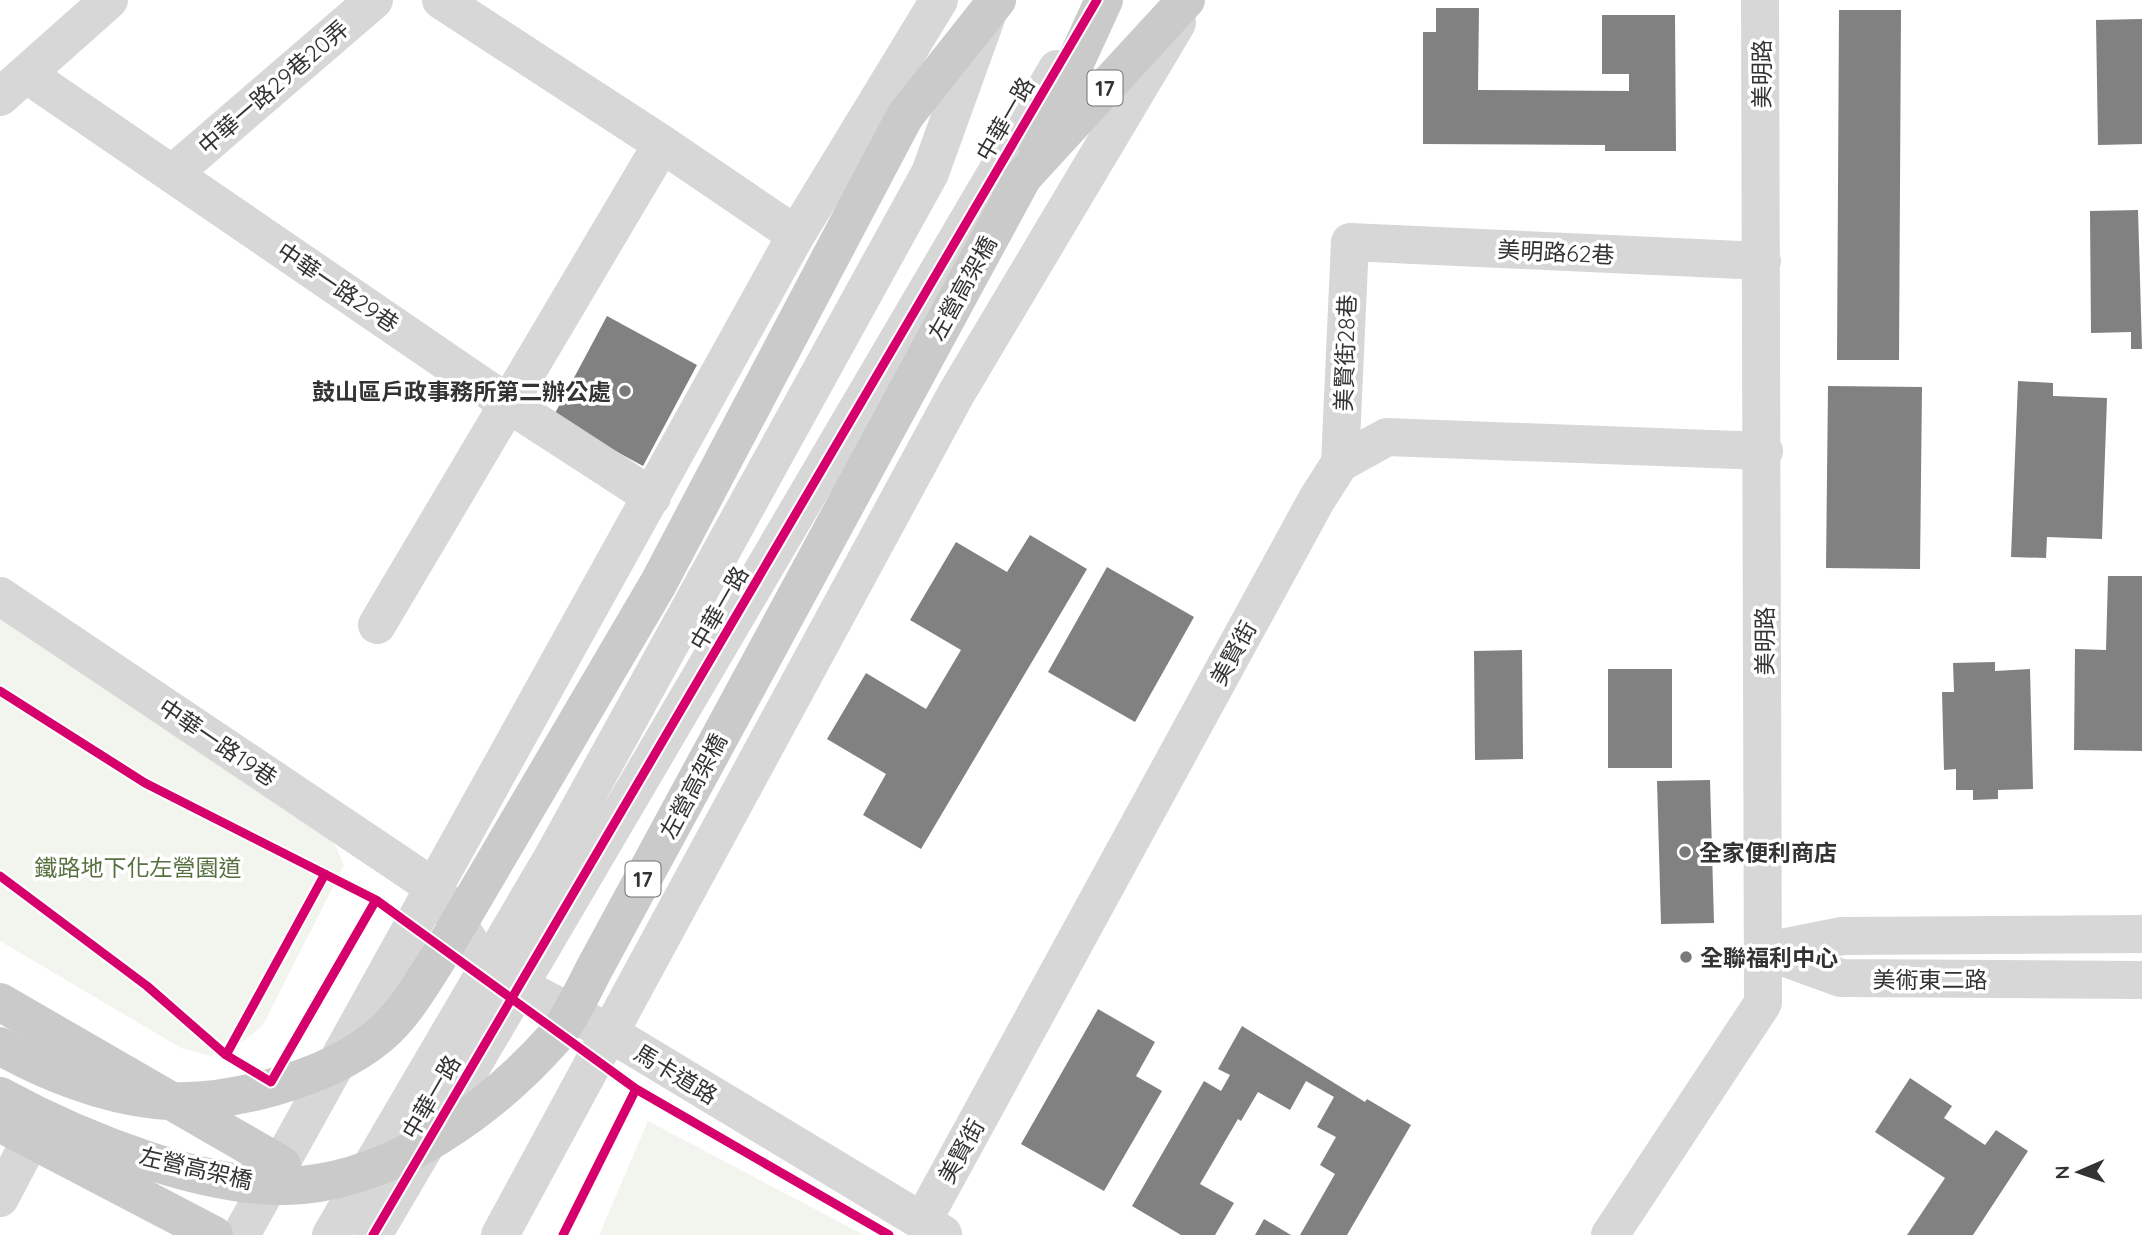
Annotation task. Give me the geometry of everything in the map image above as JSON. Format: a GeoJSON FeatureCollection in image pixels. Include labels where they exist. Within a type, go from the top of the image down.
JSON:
{"type":"FeatureCollection","features":[{"type":"Feature","properties":{"kind":"main road","name":"中華一路"},"geometry":{"type":"LineString","coordinates":[[1023,177],[1104,0]]}},
{"type":"Feature","properties":{"kind":"main road","name":"中華一路"},"geometry":{"type":"LineString","coordinates":[[1023,177],[1188,0]]}},
{"type":"Feature","properties":{"kind":"main road","name":"中華一路"},"geometry":{"type":"LineString","coordinates":[[0,1046],[58,1073],[108,1090],[156,1100],[196,1101],[281,1084],[332,1065],[379,1036],[412,999],[440,955],[658,584],[905,116],[992,4]]}},
{"type":"Feature","properties":{"kind":"main road","name":"左營高架橋"},"geometry":{"type":"LineString","coordinates":[[0,1096],[106,1145],[193,1172],[246,1183],[300,1185],[345,1178],[388,1162],[456,1125],[512,1078],[555,1037],[599,960],[1023,177]]}},
{"type":"Feature","properties":{"kind":"main road"},"geometry":{"type":"LineString","coordinates":[[0,1002],[282,1164]]}},
{"type":"Feature","properties":{"kind":"main road"},"geometry":{"type":"LineString","coordinates":[[16,1131],[214,1235]]}},
{"type":"Feature","properties":{"kind":"street"},"geometry":{"type":"LineString","coordinates":[[13,85],[109,0]]}},
{"type":"Feature","properties":{"kind":"street","name":"中華一路29巷20弄"},"geometry":{"type":"LineString","coordinates":[[172,174],[374,0]]}},
{"type":"Feature","properties":{"kind":"street"},"geometry":{"type":"LineString","coordinates":[[440,0],[662,144],[796,235]]}},
{"type":"Feature","properties":{"kind":"street"},"geometry":{"type":"LineString","coordinates":[[241,1235],[796,235],[939,0]]}},
{"type":"Feature","properties":{"kind":"street","name":"中華一路"},"geometry":{"type":"LineString","coordinates":[[350,1231],[1097,0]]}},
{"type":"Feature","properties":{"kind":"street","name":"中華一路"},"geometry":{"type":"LineString","coordinates":[[500,1235],[956,394],[1188,0]]}},
{"type":"Feature","properties":{"kind":"street","name":"美明路"},"geometry":{"type":"LineString","coordinates":[[1610,1235],[1763,1003],[1766,951],[1760,0]]}},
{"type":"Feature","properties":{"kind":"street","name":"中華一路"},"geometry":{"type":"LineString","coordinates":[[503,977],[555,853],[930,173],[992,4]]}},
{"type":"Feature","properties":{"kind":"street","name":"中華一路29巷"},"geometry":{"type":"LineString","coordinates":[[13,85],[172,174],[507,403],[652,497]]}},
{"type":"Feature","properties":{"kind":"street"},"geometry":{"type":"LineString","coordinates":[[377,625],[662,144]]}},
{"type":"Feature","properties":{"kind":"street","name":"美明路62巷"},"geometry":{"type":"LineString","coordinates":[[1350,242],[1762,261]]}},
{"type":"Feature","properties":{"kind":"street","name":"美賢街28巷"},"geometry":{"type":"LineString","coordinates":[[1340,464],[1350,242]]}},
{"type":"Feature","properties":{"kind":"street","name":"美賢街"},"geometry":{"type":"LineString","coordinates":[[933,1229],[1317,499],[1340,464],[1387,437],[1764,451]]}},
{"type":"Feature","properties":{"kind":"street","name":"中華一路19巷"},"geometry":{"type":"LineString","coordinates":[[0,596],[435,888]]}},
{"type":"Feature","properties":{"kind":"street","name":"馬卡道路"},"geometry":{"type":"LineString","coordinates":[[435,888],[503,977],[608,1032],[933,1229]]}},
{"type":"Feature","properties":{"kind":"street","name":"美術東二路"},"geometry":{"type":"LineString","coordinates":[[1766,951],[1842,936],[2142,934]]}},
{"type":"Feature","properties":{"kind":"street","name":"美術東二路"},"geometry":{"type":"LineString","coordinates":[[1766,951],[1842,978],[2142,980]]}},
{"type":"Feature","properties":{"kind":"street"},"geometry":{"type":"LineString","coordinates":[[4,1183],[16,1131]]}},
{"type":"Feature","properties":{"kind":"street"},"geometry":{"type":"LineString","coordinates":[[282,1164],[350,1231]]}},
{"type":"Feature","properties":{"kind":"green space","name":"鐵路地下化左營園道"},"geometry":{"type":"Polygon","coordinates":[[[0,613],[329,832],[344,865],[263,1025],[244,1041],[211,1056],[181,1048],[0,941],[0,613]]]}},
{"type":"Feature","properties":{"kind":"green space"},"geometry":{"type":"Polygon","coordinates":[[[648,1121],[864,1235],[599,1235],[648,1121]]]}},
{"type":"Feature","properties":{"kind":"building"},"geometry":{"type":"Polygon","coordinates":[[[1436,8],[1479,8],[1478,90],[1629,91],[1629,74],[1602,74],[1602,15],[1675,15],[1676,151],[1605,151],[1605,145],[1423,144],[1423,32],[1436,32],[1436,8]]]}},
{"type":"Feature","properties":{"kind":"building"},"geometry":{"type":"Polygon","coordinates":[[[1839,10],[1901,10],[1899,360],[1837,360],[1839,10]]]}},
{"type":"Feature","properties":{"kind":"building"},"geometry":{"type":"Polygon","coordinates":[[[2142,19],[2142,144],[2098,145],[2096,20],[2142,19]]]}},
{"type":"Feature","properties":{"kind":"building"},"geometry":{"type":"Polygon","coordinates":[[[2138,210],[2142,349],[2131,349],[2131,332],[2091,333],[2090,211],[2138,210]]]}},
{"type":"Feature","properties":{"kind":"building","name":"鼓山區戶政事務所第二辦公處"},"geometry":{"type":"Polygon","coordinates":[[[607,316],[697,365],[643,466],[553,417],[607,316]]]}},
{"type":"Feature","properties":{"kind":"building"},"geometry":{"type":"Polygon","coordinates":[[[2018,381],[2053,383],[2053,396],[2107,398],[2102,539],[2047,537],[2046,558],[2011,557],[2018,381]]]}},
{"type":"Feature","properties":{"kind":"building"},"geometry":{"type":"Polygon","coordinates":[[[1828,386],[1922,387],[1920,569],[1826,568],[1828,386]]]}},
{"type":"Feature","properties":{"kind":"building"},"geometry":{"type":"Polygon","coordinates":[[[1030,535],[1087,569],[921,849],[863,815],[886,774],[827,739],[866,673],[926,709],[961,650],[910,620],[956,542],[1007,572],[1030,535]]]}},
{"type":"Feature","properties":{"kind":"building"},"geometry":{"type":"Polygon","coordinates":[[[1107,567],[1194,617],[1135,722],[1048,672],[1107,567]]]}},
{"type":"Feature","properties":{"kind":"building"},"geometry":{"type":"Polygon","coordinates":[[[2108,576],[2142,576],[2142,751],[2074,750],[2075,649],[2106,650],[2108,576]]]}},
{"type":"Feature","properties":{"kind":"building"},"geometry":{"type":"Polygon","coordinates":[[[1522,650],[1523,759],[1475,760],[1474,651],[1522,650]]]}},
{"type":"Feature","properties":{"kind":"building"},"geometry":{"type":"Polygon","coordinates":[[[1995,662],[1995,671],[2030,669],[2033,789],[1998,790],[1998,799],[1973,800],[1973,790],[1956,790],[1956,769],[1944,770],[1942,692],[1954,692],[1953,663],[1995,662]]]}},
{"type":"Feature","properties":{"kind":"building"},"geometry":{"type":"Polygon","coordinates":[[[1608,669],[1672,669],[1672,768],[1608,768],[1608,669]]]}},
{"type":"Feature","properties":{"kind":"building","name":"全家便利商店"},"geometry":{"type":"Polygon","coordinates":[[[1710,780],[1714,923],[1661,924],[1657,781],[1710,780]]]}},
{"type":"Feature","properties":{"kind":"building"},"geometry":{"type":"Polygon","coordinates":[[[1098,1009],[1155,1042],[1136,1076],[1162,1091],[1104,1191],[1021,1144],[1098,1009]]]}},
{"type":"Feature","properties":{"kind":"building"},"geometry":{"type":"Polygon","coordinates":[[[1242,1026],[1365,1102],[1367,1099],[1411,1125],[1347,1235],[1300,1235],[1335,1174],[1320,1165],[1336,1137],[1317,1127],[1334,1097],[1306,1081],[1290,1110],[1258,1092],[1241,1121],[1238,1119],[1200,1184],[1234,1203],[1215,1235],[1181,1235],[1132,1206],[1204,1081],[1221,1091],[1230,1075],[1218,1069],[1242,1026]]]}},
{"type":"Feature","properties":{"kind":"building"},"geometry":{"type":"Polygon","coordinates":[[[1910,1078],[1952,1106],[1944,1118],[1985,1145],[1996,1130],[2028,1151],[1973,1235],[1907,1235],[1945,1178],[1875,1132],[1910,1078]]]}},
{"type":"Feature","properties":{"kind":"building"},"geometry":{"type":"Polygon","coordinates":[[[1264,1219],[1291,1235],[1255,1235],[1264,1219]]]}},
{"type":"Feature","properties":{"kind":"cycle path"},"geometry":{"type":"LineString","coordinates":[[373,1235],[1097,0]]}},
{"type":"Feature","properties":{"kind":"cycle path"},"geometry":{"type":"LineString","coordinates":[[0,691],[145,783],[376,900],[271,1082],[226,1055],[147,986],[0,876]]}},
{"type":"Feature","properties":{"kind":"cycle path"},"geometry":{"type":"LineString","coordinates":[[226,1055],[325,874]]}},
{"type":"Feature","properties":{"kind":"cycle path"},"geometry":{"type":"LineString","coordinates":[[376,900],[636,1089],[889,1235]]}},
{"type":"Feature","properties":{"kind":"cycle path"},"geometry":{"type":"LineString","coordinates":[[563,1235],[636,1089]]}},
{"type":"Feature","properties":{"kind":"place","name":"鼓山區戶政事務所第二辦公處"},"geometry":{"type":"Point","coordinates":[625,391]}},
{"type":"Feature","properties":{"kind":"place","name":"全家便利商店"},"geometry":{"type":"Point","coordinates":[1685,852]}},
{"type":"Feature","properties":{"kind":"place","name":"全聯福利中心"},"geometry":{"type":"Point","coordinates":[1686,957]}}]}
